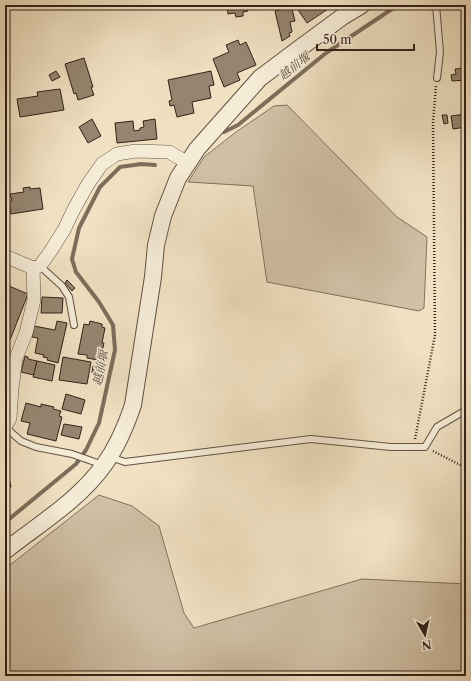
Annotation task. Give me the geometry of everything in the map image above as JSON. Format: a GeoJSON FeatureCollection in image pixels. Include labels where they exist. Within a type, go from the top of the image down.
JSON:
{"type":"FeatureCollection","features":[{"type":"Feature","properties":{"kind":"street"},"geometry":{"type":"LineString","coordinates":[[5,551],[55,514],[91,481],[106,461],[126,425],[133,405],[152,285],[156,245],[163,216],[178,178],[197,149],[260,78],[342,17],[362,5]]}},
{"type":"Feature","properties":{"kind":"street"},"geometry":{"type":"LineString","coordinates":[[5,427],[10,418],[16,358],[26,333],[34,300],[36,267],[50,252],[64,230],[88,184],[102,164],[117,154],[136,151],[169,152],[188,163]]}},
{"type":"Feature","properties":{"kind":"street"},"geometry":{"type":"LineString","coordinates":[[5,256],[36,267]]}},
{"type":"Feature","properties":{"kind":"lane"},"geometry":{"type":"LineString","coordinates":[[436,5],[440,52],[437,78]]}},
{"type":"Feature","properties":{"kind":"lane"},"geometry":{"type":"LineString","coordinates":[[36,267],[62,286],[69,297],[74,325]]}},
{"type":"Feature","properties":{"kind":"lane"},"geometry":{"type":"LineString","coordinates":[[5,427],[21,442],[36,447],[72,454],[88,460],[125,462],[311,438],[391,446],[424,447],[437,427],[466,410]]}},
{"type":"Feature","properties":{"kind":"path"},"geometry":{"type":"LineString","coordinates":[[414,447],[434,335],[433,122],[437,78]]}},
{"type":"Feature","properties":{"kind":"path"},"geometry":{"type":"LineString","coordinates":[[424,447],[466,468]]}},
{"type":"Feature","properties":{"kind":"shaded area"},"geometry":{"type":"Polygon","coordinates":[[[287,105],[397,217],[427,237],[424,308],[419,311],[267,282],[253,186],[188,182],[204,157],[236,132],[274,106],[287,105]]]}},
{"type":"Feature","properties":{"kind":"shaded area"},"geometry":{"type":"Polygon","coordinates":[[[99,495],[132,506],[159,526],[184,613],[194,628],[362,579],[466,584],[466,676],[5,676],[5,569],[99,495]]]}},
{"type":"Feature","properties":{"kind":"building"},"geometry":{"type":"Polygon","coordinates":[[[227,5],[247,5],[248,11],[243,12],[243,16],[236,17],[235,13],[228,14],[227,5]]]}},
{"type":"Feature","properties":{"kind":"building"},"geometry":{"type":"Polygon","coordinates":[[[283,5],[291,5],[295,21],[290,22],[292,32],[289,33],[290,36],[282,41],[275,11],[284,9],[283,5]]]}},
{"type":"Feature","properties":{"kind":"building"},"geometry":{"type":"Polygon","coordinates":[[[299,5],[325,5],[328,9],[307,23],[296,7],[299,5]]]}},
{"type":"Feature","properties":{"kind":"building"},"geometry":{"type":"Polygon","coordinates":[[[238,40],[240,45],[246,42],[256,65],[237,73],[240,80],[224,87],[213,59],[229,52],[226,45],[238,40]]]}},
{"type":"Feature","properties":{"kind":"building"},"geometry":{"type":"Polygon","coordinates":[[[84,58],[94,95],[78,100],[76,93],[74,94],[65,64],[84,58]]]}},
{"type":"Feature","properties":{"kind":"building"},"geometry":{"type":"Polygon","coordinates":[[[466,68],[466,80],[452,81],[451,75],[456,74],[455,69],[466,68]]]}},
{"type":"Feature","properties":{"kind":"building"},"geometry":{"type":"Polygon","coordinates":[[[56,71],[60,77],[52,81],[49,75],[56,71]]]}},
{"type":"Feature","properties":{"kind":"building"},"geometry":{"type":"Polygon","coordinates":[[[211,71],[214,85],[209,86],[211,98],[192,102],[194,113],[177,117],[174,105],[170,106],[169,101],[172,100],[168,80],[211,71]]]}},
{"type":"Feature","properties":{"kind":"building"},"geometry":{"type":"Polygon","coordinates":[[[60,89],[64,110],[20,117],[17,99],[38,96],[37,92],[60,89]]]}},
{"type":"Feature","properties":{"kind":"building"},"geometry":{"type":"Polygon","coordinates":[[[465,114],[466,127],[453,129],[451,116],[465,114]]]}},
{"type":"Feature","properties":{"kind":"building"},"geometry":{"type":"Polygon","coordinates":[[[442,115],[447,115],[448,123],[444,124],[442,115]]]}},
{"type":"Feature","properties":{"kind":"building"},"geometry":{"type":"Polygon","coordinates":[[[92,119],[101,136],[88,143],[79,127],[92,119]]]}},
{"type":"Feature","properties":{"kind":"building"},"geometry":{"type":"Polygon","coordinates":[[[155,119],[157,139],[117,143],[115,123],[133,121],[134,131],[140,130],[140,128],[144,127],[143,121],[155,119]]]}},
{"type":"Feature","properties":{"kind":"building"},"geometry":{"type":"Polygon","coordinates":[[[30,187],[30,189],[40,188],[43,209],[11,214],[9,202],[12,201],[10,194],[24,192],[23,188],[30,187]]]}},
{"type":"Feature","properties":{"kind":"building"},"geometry":{"type":"Polygon","coordinates":[[[6,207],[8,219],[5,219],[6,207]]]}},
{"type":"Feature","properties":{"kind":"building"},"geometry":{"type":"Polygon","coordinates":[[[67,280],[75,288],[72,291],[65,283],[67,280]]]}},
{"type":"Feature","properties":{"kind":"building"},"geometry":{"type":"Polygon","coordinates":[[[9,286],[28,294],[10,340],[5,339],[5,295],[9,286]]]}},
{"type":"Feature","properties":{"kind":"building"},"geometry":{"type":"Polygon","coordinates":[[[42,297],[63,298],[62,313],[41,313],[42,297]]]}},
{"type":"Feature","properties":{"kind":"building"},"geometry":{"type":"Polygon","coordinates":[[[57,321],[67,323],[58,363],[47,360],[48,358],[43,357],[44,355],[35,353],[38,338],[32,337],[34,326],[55,330],[57,321]]]}},
{"type":"Feature","properties":{"kind":"building"},"geometry":{"type":"Polygon","coordinates":[[[90,321],[102,324],[102,327],[105,328],[102,343],[104,343],[102,352],[104,352],[103,361],[87,358],[87,355],[78,354],[84,324],[89,325],[90,321]]]}},
{"type":"Feature","properties":{"kind":"building"},"geometry":{"type":"Polygon","coordinates":[[[25,356],[28,357],[28,359],[37,361],[34,375],[21,372],[25,356]]]}},
{"type":"Feature","properties":{"kind":"building"},"geometry":{"type":"Polygon","coordinates":[[[63,357],[91,362],[87,384],[59,380],[63,357]]]}},
{"type":"Feature","properties":{"kind":"building"},"geometry":{"type":"Polygon","coordinates":[[[37,361],[55,365],[52,381],[33,377],[37,361]]]}},
{"type":"Feature","properties":{"kind":"building"},"geometry":{"type":"Polygon","coordinates":[[[93,366],[102,368],[100,375],[92,373],[93,366]]]}},
{"type":"Feature","properties":{"kind":"building"},"geometry":{"type":"Polygon","coordinates":[[[66,394],[85,400],[81,414],[62,409],[66,394]]]}},
{"type":"Feature","properties":{"kind":"building"},"geometry":{"type":"Polygon","coordinates":[[[26,403],[41,407],[41,404],[54,407],[53,409],[61,411],[59,416],[62,417],[56,441],[27,434],[30,423],[21,421],[26,403]]]}},
{"type":"Feature","properties":{"kind":"building"},"geometry":{"type":"Polygon","coordinates":[[[64,424],[82,427],[79,439],[61,435],[64,424]]]}},
{"type":"Feature","properties":{"kind":"building"},"geometry":{"type":"Polygon","coordinates":[[[8,475],[11,487],[5,488],[5,476],[8,475]]]}},
{"type":"Feature","properties":{"kind":"waterway","name":"越前堰"},"geometry":{"type":"LineString","coordinates":[[224,132],[238,125],[326,53],[398,5]]}},
{"type":"Feature","properties":{"kind":"waterway","name":"越前堰"},"geometry":{"type":"LineString","coordinates":[[5,521],[76,464],[86,450],[99,423],[115,350],[113,325],[99,302],[76,272],[72,259],[79,228],[100,187],[120,167],[141,164],[155,165]]}}]}
